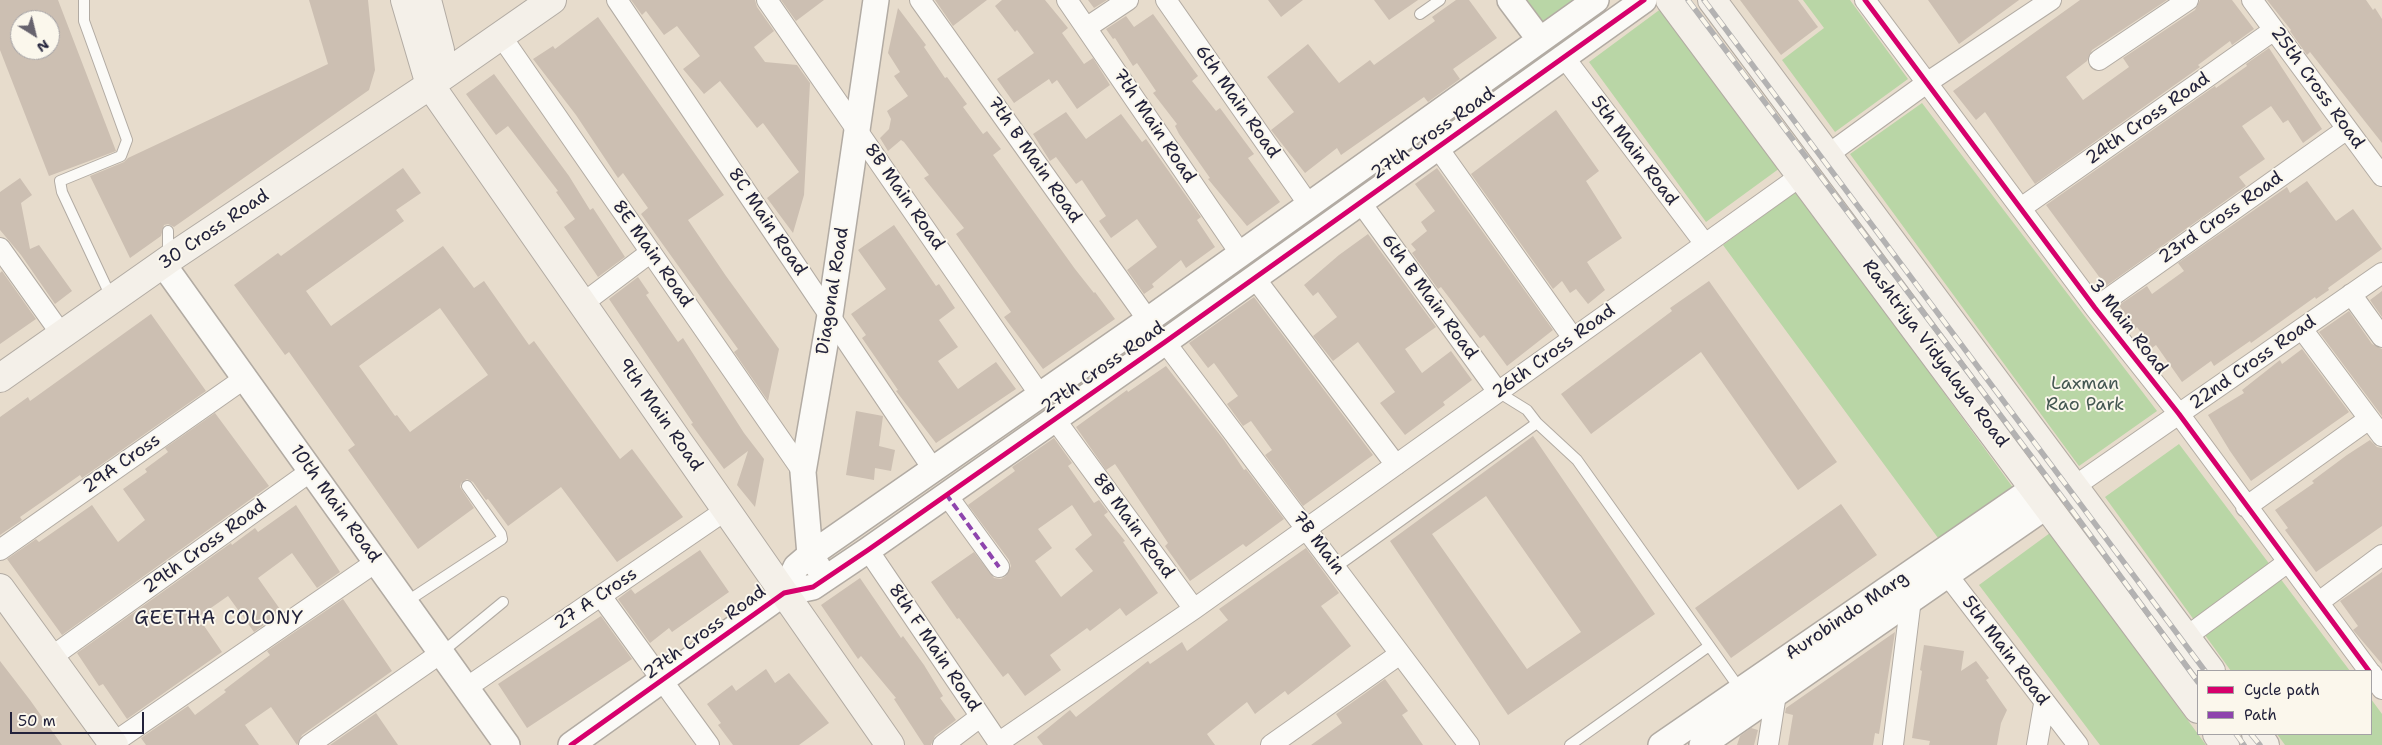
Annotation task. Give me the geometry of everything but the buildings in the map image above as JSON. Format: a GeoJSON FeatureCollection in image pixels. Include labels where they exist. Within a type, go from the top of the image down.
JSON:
{"type":"FeatureCollection","features":[{"type":"Feature","properties":{"kind":"main road","name":"9th Main Road"},"geometry":{"type":"LineString","coordinates":[[406,0],[430,86],[890,745]]}},
{"type":"Feature","properties":{"kind":"main road"},"geometry":{"type":"LineString","coordinates":[[427,0],[440,50],[430,86]]}},
{"type":"Feature","properties":{"kind":"main road","name":"30 Cross Road"},"geometry":{"type":"LineString","coordinates":[[0,378],[165,262],[430,86],[552,0]]}},
{"type":"Feature","properties":{"kind":"main road","name":"Rashtriya Vidyalaya Road"},"geometry":{"type":"LineString","coordinates":[[1670,0],[2197,708]]}},
{"type":"Feature","properties":{"kind":"main road","name":"Rashtriya Vidyalaya Road"},"geometry":{"type":"LineString","coordinates":[[1712,0],[2210,670]]}},
{"type":"Feature","properties":{"kind":"main road"},"geometry":{"type":"LineString","coordinates":[[0,588],[114,744]]}},
{"type":"Feature","properties":{"kind":"main road"},"geometry":{"type":"LineString","coordinates":[[2257,735],[2265,745]]}},
{"type":"Feature","properties":{"kind":"street","name":"8C Main Road"},"geometry":{"type":"LineString","coordinates":[[617,0],[933,469]]}},
{"type":"Feature","properties":{"kind":"street","name":"8B Main Road"},"geometry":{"type":"LineString","coordinates":[[767,0],[1040,395]]}},
{"type":"Feature","properties":{"kind":"street","name":"Diagonal Road"},"geometry":{"type":"LineString","coordinates":[[825,578],[810,555],[803,472],[830,315],[876,0]]}},
{"type":"Feature","properties":{"kind":"street","name":"7th B Main Road"},"geometry":{"type":"LineString","coordinates":[[920,0],[1148,320]]}},
{"type":"Feature","properties":{"kind":"street","name":"7th Main Road"},"geometry":{"type":"LineString","coordinates":[[1067,0],[1240,253]]}},
{"type":"Feature","properties":{"kind":"street"},"geometry":{"type":"LineString","coordinates":[[1086,28],[1128,0]]}},
{"type":"Feature","properties":{"kind":"street","name":"6th Main Road"},"geometry":{"type":"LineString","coordinates":[[1166,0],[1309,205]]}},
{"type":"Feature","properties":{"kind":"street"},"geometry":{"type":"LineString","coordinates":[[1510,0],[1540,40]]}},
{"type":"Feature","properties":{"kind":"street","name":"27th Cross Road"},"geometry":{"type":"LineString","coordinates":[[784,593],[796,567],[810,555],[1148,320],[1596,0]]}},
{"type":"Feature","properties":{"kind":"street","name":"27th Cross Road"},"geometry":{"type":"LineString","coordinates":[[571,745],[784,593],[813,587],[868,550],[1165,342],[1644,0]]}},
{"type":"Feature","properties":{"kind":"street","name":"3 Main Road"},"geometry":{"type":"LineString","coordinates":[[1865,0],[2095,308],[2179,414],[2369,670]]}},
{"type":"Feature","properties":{"kind":"street"},"geometry":{"type":"LineString","coordinates":[[1837,148],[1928,82],[2051,0]]}},
{"type":"Feature","properties":{"kind":"street"},"geometry":{"type":"LineString","coordinates":[[2098,60],[2188,0]]}},
{"type":"Feature","properties":{"kind":"street","name":"25th Cross Road"},"geometry":{"type":"LineString","coordinates":[[2252,0],[2382,176]]}},
{"type":"Feature","properties":{"kind":"street","name":"24th Cross Road"},"geometry":{"type":"LineString","coordinates":[[2021,208],[2274,30]]}},
{"type":"Feature","properties":{"kind":"street","name":"8E Main Road"},"geometry":{"type":"LineString","coordinates":[[501,36],[803,472]]}},
{"type":"Feature","properties":{"kind":"street","name":"5th Main Road"},"geometry":{"type":"LineString","coordinates":[[1564,57],[1705,244]]}},
{"type":"Feature","properties":{"kind":"street","name":"23rd Cross Road"},"geometry":{"type":"LineString","coordinates":[[2095,308],[2347,129]]}},
{"type":"Feature","properties":{"kind":"street"},"geometry":{"type":"LineString","coordinates":[[1438,148],[1573,338]]}},
{"type":"Feature","properties":{"kind":"street","name":"26th Cross Road"},"geometry":{"type":"LineString","coordinates":[[999,744],[1194,609],[1802,175]]}},
{"type":"Feature","properties":{"kind":"street","name":"6th B Main Road"},"geometry":{"type":"LineString","coordinates":[[1361,202],[1498,392]]}},
{"type":"Feature","properties":{"kind":"street"},"geometry":{"type":"LineString","coordinates":[[0,248],[62,335]]}},
{"type":"Feature","properties":{"kind":"street"},"geometry":{"type":"LineString","coordinates":[[582,304],[651,252]]}},
{"type":"Feature","properties":{"kind":"street","name":"10th Main Road"},"geometry":{"type":"LineString","coordinates":[[165,262],[245,378],[506,745]]}},
{"type":"Feature","properties":{"kind":"street","name":"22nd Cross Road"},"geometry":{"type":"LineString","coordinates":[[2075,486],[2382,273]]}},
{"type":"Feature","properties":{"kind":"street"},"geometry":{"type":"LineString","coordinates":[[1254,277],[1396,465]]}},
{"type":"Feature","properties":{"kind":"street"},"geometry":{"type":"LineString","coordinates":[[2351,294],[2382,336]]}},
{"type":"Feature","properties":{"kind":"street"},"geometry":{"type":"LineString","coordinates":[[2302,329],[2382,436]]}},
{"type":"Feature","properties":{"kind":"street","name":"7B Main"},"geometry":{"type":"LineString","coordinates":[[1165,342],[1469,745]]}},
{"type":"Feature","properties":{"kind":"street","name":"29A Cross"},"geometry":{"type":"LineString","coordinates":[[0,550],[245,378]]}},
{"type":"Feature","properties":{"kind":"street","name":"8B Main Road"},"geometry":{"type":"LineString","coordinates":[[1054,418],[1194,609]]}},
{"type":"Feature","properties":{"kind":"street"},"geometry":{"type":"LineString","coordinates":[[2246,507],[2369,419]]}},
{"type":"Feature","properties":{"kind":"street","name":"29th Cross Road"},"geometry":{"type":"LineString","coordinates":[[50,658],[311,471]]}},
{"type":"Feature","properties":{"kind":"street"},"geometry":{"type":"LineString","coordinates":[[946,494],[999,567]]}},
{"type":"Feature","properties":{"kind":"street","name":"Aurobindo Marg"},"geometry":{"type":"LineString","coordinates":[[1661,745],[1740,689],[1941,566],[2041,497]]}},
{"type":"Feature","properties":{"kind":"street","name":"27 A Cross"},"geometry":{"type":"LineString","coordinates":[[466,688],[726,510]]}},
{"type":"Feature","properties":{"kind":"street","name":"8th F Main Road"},"geometry":{"type":"LineString","coordinates":[[868,550],[999,744]]}},
{"type":"Feature","properties":{"kind":"street"},"geometry":{"type":"LineString","coordinates":[[2319,602],[2382,555]]}},
{"type":"Feature","properties":{"kind":"street"},"geometry":{"type":"LineString","coordinates":[[114,744],[376,562]]}},
{"type":"Feature","properties":{"kind":"street"},"geometry":{"type":"LineString","coordinates":[[2186,637],[2288,562]]}},
{"type":"Feature","properties":{"kind":"street","name":"5th Main Road"},"geometry":{"type":"LineString","coordinates":[[1941,566],[2044,704],[2078,745]]}},
{"type":"Feature","properties":{"kind":"street","name":"Aurobindo Marg"},"geometry":{"type":"LineString","coordinates":[[1702,745],[1911,599],[1941,566]]}},
{"type":"Feature","properties":{"kind":"street"},"geometry":{"type":"LineString","coordinates":[[601,596],[709,745]]}},
{"type":"Feature","properties":{"kind":"street"},"geometry":{"type":"LineString","coordinates":[[1893,745],[1911,599]]}},
{"type":"Feature","properties":{"kind":"street"},"geometry":{"type":"LineString","coordinates":[[309,745],[441,653]]}},
{"type":"Feature","properties":{"kind":"street"},"geometry":{"type":"LineString","coordinates":[[1271,745],[1400,654]]}},
{"type":"Feature","properties":{"kind":"street","name":"3 Main Road"},"geometry":{"type":"LineString","coordinates":[[2372,675],[2382,688]]}},
{"type":"Feature","properties":{"kind":"street"},"geometry":{"type":"LineString","coordinates":[[1768,745],[1776,694]]}},
{"type":"Feature","properties":{"kind":"street"},"geometry":{"type":"LineString","coordinates":[[2037,745],[2044,704]]}},
{"type":"Feature","properties":{"kind":"street"},"geometry":{"type":"LineString","coordinates":[[943,745],[980,717]]}},
{"type":"Feature","properties":{"kind":"lane"},"geometry":{"type":"LineString","coordinates":[[84,0],[84,21],[127,140],[121,156],[60,181],[62,192],[112,300]]}},
{"type":"Feature","properties":{"kind":"lane"},"geometry":{"type":"LineString","coordinates":[[1420,14],[1440,0]]}},
{"type":"Feature","properties":{"kind":"lane"},"geometry":{"type":"LineString","coordinates":[[165,262],[168,231]]}},
{"type":"Feature","properties":{"kind":"lane"},"geometry":{"type":"LineString","coordinates":[[1498,392],[1527,410],[1536,423],[1577,460],[1740,689]]}},
{"type":"Feature","properties":{"kind":"lane"},"geometry":{"type":"LineString","coordinates":[[1336,567],[1536,423]]}},
{"type":"Feature","properties":{"kind":"lane"},"geometry":{"type":"LineString","coordinates":[[405,603],[502,539],[501,534],[467,486]]}},
{"type":"Feature","properties":{"kind":"lane"},"geometry":{"type":"LineString","coordinates":[[441,653],[504,602]]}},
{"type":"Feature","properties":{"kind":"lane"},"geometry":{"type":"LineString","coordinates":[[1570,745],[1709,646]]}},
{"type":"Feature","properties":{"kind":"green space"},"geometry":{"type":"Polygon","coordinates":[[[1527,0],[1579,0],[1545,25],[1527,0]]]}},
{"type":"Feature","properties":{"kind":"green space"},"geometry":{"type":"Polygon","coordinates":[[[1803,0],[1850,0],[1908,79],[1835,132],[1782,60],[1824,28],[1803,0]]]}},
{"type":"Feature","properties":{"kind":"green space"},"geometry":{"type":"Polygon","coordinates":[[[1662,8],[1780,168],[1706,222],[1589,62],[1662,8]]]}},
{"type":"Feature","properties":{"kind":"green space","name":"Laxman Rao Park"},"geometry":{"type":"Polygon","coordinates":[[[1922,103],[2157,411],[2079,466],[1850,154],[1922,103]]]}},
{"type":"Feature","properties":{"kind":"green space"},"geometry":{"type":"Polygon","coordinates":[[[1797,191],[2014,489],[1941,542],[1723,245],[1797,191]]]}},
{"type":"Feature","properties":{"kind":"green space"},"geometry":{"type":"Polygon","coordinates":[[[2179,444],[2349,670],[2230,670],[2105,497],[2179,444]]]}},
{"type":"Feature","properties":{"kind":"green space"},"geometry":{"type":"Polygon","coordinates":[[[2050,533],[2206,745],[2100,745],[1979,585],[2050,533]]]}},
{"type":"Feature","properties":{"kind":"green space"},"geometry":{"type":"Polygon","coordinates":[[[2372,700],[2382,714],[2382,745],[2285,745],[2278,735],[2372,735],[2372,700]]]}},
{"type":"Feature","properties":{"kind":"railway"},"geometry":{"type":"LineString","coordinates":[[1688,0],[2074,513],[2197,681]]}},
{"type":"Feature","properties":{"kind":"railway"},"geometry":{"type":"LineString","coordinates":[[1704,0],[2204,670]]}},
{"type":"Feature","properties":{"kind":"railway"},"geometry":{"type":"LineString","coordinates":[[2237,735],[2244,745]]}},
{"type":"Feature","properties":{"kind":"railway"},"geometry":{"type":"LineString","coordinates":[[2252,735],[2260,745]]}},
{"type":"Feature","properties":{"kind":"marked path"},"geometry":{"type":"LineString","coordinates":[[946,494],[999,567]]}},
{"type":"Feature","properties":{"kind":"cycle path"},"geometry":{"type":"LineString","coordinates":[[571,745],[784,593],[813,587],[868,550],[1165,342],[1644,0]]}},
{"type":"Feature","properties":{"kind":"cycle path"},"geometry":{"type":"LineString","coordinates":[[1865,0],[2095,308],[2179,414],[2368,670]]}},
{"type":"Feature","properties":{"kind":"district","name":"GEETHA COLONY"},"geometry":{"type":"Point","coordinates":[219,619]}}]}
